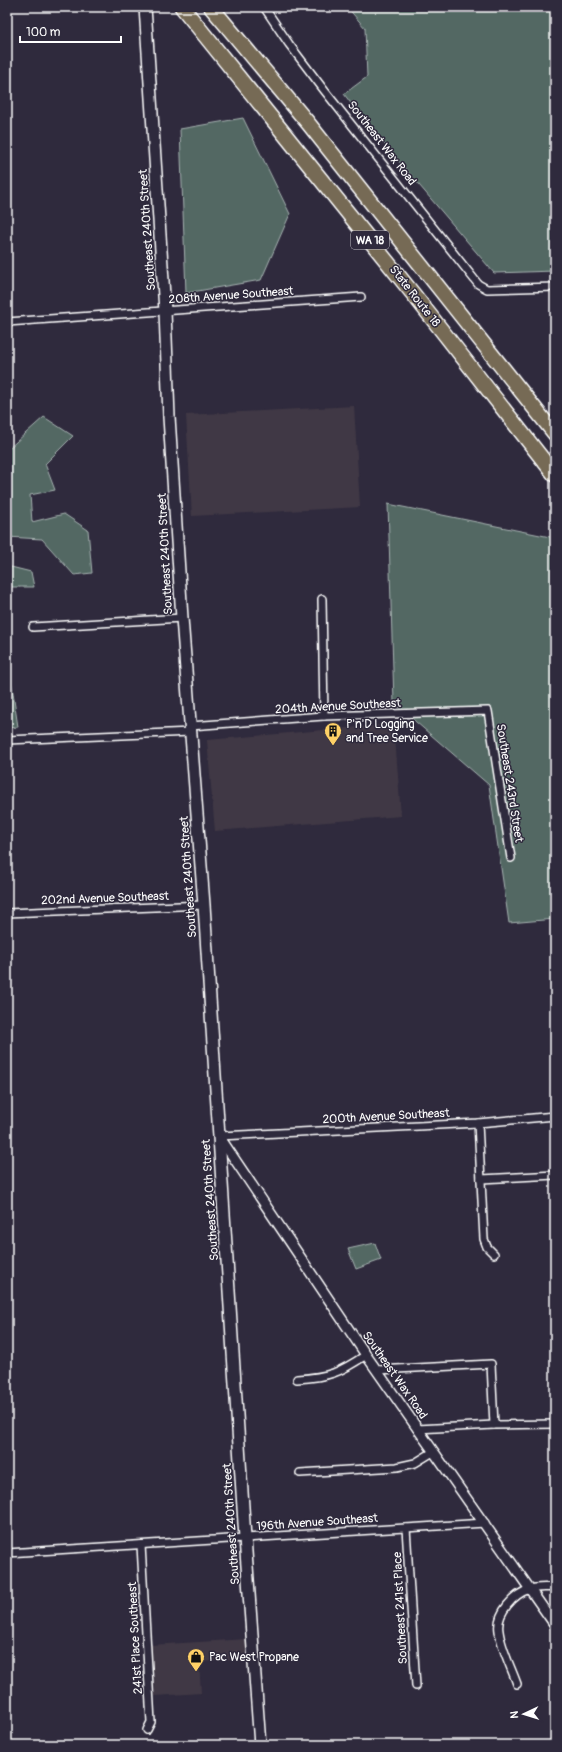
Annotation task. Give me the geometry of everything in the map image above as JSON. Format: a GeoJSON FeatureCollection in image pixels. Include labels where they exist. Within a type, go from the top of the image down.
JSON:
{"type":"FeatureCollection","features":[{"type":"Feature","properties":{"kind":"highway","name":"State Route 18"},"geometry":{"type":"LineString","coordinates":[[182,7],[414,295],[555,475]]}},
{"type":"Feature","properties":{"kind":"highway","name":"State Route 18"},"geometry":{"type":"LineString","coordinates":[[211,7],[308,123],[555,434]]}},
{"type":"Feature","properties":{"kind":"main road","name":"Southeast 240th Street"},"geometry":{"type":"LineString","coordinates":[[145,7],[165,311],[170,425],[182,618],[204,905],[260,1745]]}},
{"type":"Feature","properties":{"kind":"street","name":"Southeast Wax Road"},"geometry":{"type":"LineString","coordinates":[[264,7],[289,44],[324,90],[475,281],[487,289],[555,287]]}},
{"type":"Feature","properties":{"kind":"street","name":"208th Avenue Southeast"},"geometry":{"type":"LineString","coordinates":[[7,322],[361,297]]}},
{"type":"Feature","properties":{"kind":"street"},"geometry":{"type":"LineString","coordinates":[[322,599],[324,716]]}},
{"type":"Feature","properties":{"kind":"street"},"geometry":{"type":"LineString","coordinates":[[33,627],[182,618]]}},
{"type":"Feature","properties":{"kind":"street","name":"204th Avenue Southeast"},"geometry":{"type":"LineString","coordinates":[[7,740],[190,729],[324,716],[488,711]]}},
{"type":"Feature","properties":{"kind":"street","name":"Southeast 243rd Street"},"geometry":{"type":"LineString","coordinates":[[488,711],[510,858]]}},
{"type":"Feature","properties":{"kind":"street","name":"202nd Avenue Southeast"},"geometry":{"type":"LineString","coordinates":[[7,913],[204,905]]}},
{"type":"Feature","properties":{"kind":"street","name":"200th Avenue Southeast"},"geometry":{"type":"LineString","coordinates":[[219,1136],[478,1123],[555,1116]]}},
{"type":"Feature","properties":{"kind":"street"},"geometry":{"type":"LineString","coordinates":[[478,1123],[484,1239],[494,1254]]}},
{"type":"Feature","properties":{"kind":"street","name":"Southeast Wax Road"},"geometry":{"type":"LineString","coordinates":[[219,1136],[366,1355],[378,1370],[433,1452],[485,1523],[555,1625]]}},
{"type":"Feature","properties":{"kind":"street"},"geometry":{"type":"LineString","coordinates":[[481,1179],[555,1175]]}},
{"type":"Feature","properties":{"kind":"street"},"geometry":{"type":"LineString","coordinates":[[297,1379],[319,1378],[336,1373],[349,1367],[366,1355]]}},
{"type":"Feature","properties":{"kind":"street"},"geometry":{"type":"LineString","coordinates":[[378,1370],[491,1364],[494,1425]]}},
{"type":"Feature","properties":{"kind":"street"},"geometry":{"type":"LineString","coordinates":[[418,1429],[494,1425],[555,1424]]}},
{"type":"Feature","properties":{"kind":"street"},"geometry":{"type":"LineString","coordinates":[[300,1473],[397,1467],[415,1463],[433,1452]]}},
{"type":"Feature","properties":{"kind":"street","name":"196th Avenue Southeast"},"geometry":{"type":"LineString","coordinates":[[7,1553],[485,1523]]}},
{"type":"Feature","properties":{"kind":"street","name":"Southeast 241st Place"},"geometry":{"type":"LineString","coordinates":[[406,1528],[416,1686]]}},
{"type":"Feature","properties":{"kind":"street","name":"241st Place Southeast"},"geometry":{"type":"LineString","coordinates":[[141,1544],[151,1722],[147,1730]]}},
{"type":"Feature","properties":{"kind":"street"},"geometry":{"type":"LineString","coordinates":[[517,1684],[500,1635],[498,1624],[502,1611],[508,1604],[530,1589],[555,1587]]}},
{"type":"Feature","properties":{"kind":"shaded area"},"geometry":{"type":"Polygon","coordinates":[[[354,406],[360,507],[192,516],[186,415],[354,406]]]}},
{"type":"Feature","properties":{"kind":"shaded area"},"geometry":{"type":"Polygon","coordinates":[[[394,724],[401,816],[215,831],[207,740],[394,724]]]}},
{"type":"Feature","properties":{"kind":"shaded area"},"geometry":{"type":"Polygon","coordinates":[[[247,1639],[248,1659],[199,1662],[201,1693],[155,1696],[151,1645],[247,1639]]]}},
{"type":"Feature","properties":{"kind":"green space"},"geometry":{"type":"Polygon","coordinates":[[[347,7],[555,7],[555,271],[494,273],[362,118],[344,94],[367,77],[365,28],[347,7]]]}},
{"type":"Feature","properties":{"kind":"green space"},"geometry":{"type":"Polygon","coordinates":[[[243,118],[290,214],[261,280],[186,293],[180,129],[243,118]]]}},
{"type":"Feature","properties":{"kind":"green space"},"geometry":{"type":"Polygon","coordinates":[[[44,417],[73,436],[45,464],[55,490],[30,495],[32,522],[64,514],[88,530],[92,573],[74,575],[42,539],[7,537],[7,450],[44,417]]]}},
{"type":"Feature","properties":{"kind":"green space"},"geometry":{"type":"Polygon","coordinates":[[[388,504],[555,538],[555,919],[509,923],[489,785],[394,703],[388,504]]]}},
{"type":"Feature","properties":{"kind":"green space"},"geometry":{"type":"Polygon","coordinates":[[[7,566],[31,572],[34,587],[7,587],[7,566]]]}},
{"type":"Feature","properties":{"kind":"green space"},"geometry":{"type":"Polygon","coordinates":[[[7,653],[18,727],[7,728],[7,653]]]}},
{"type":"Feature","properties":{"kind":"green space"},"geometry":{"type":"Polygon","coordinates":[[[375,1243],[381,1260],[356,1269],[348,1249],[375,1243]]]}},
{"type":"Feature","properties":{"kind":"place","name":"P'n'D Logging and Tree Service"},"geometry":{"type":"Point","coordinates":[333,746]}},
{"type":"Feature","properties":{"kind":"place","name":"Pac West Propane"},"geometry":{"type":"Point","coordinates":[196,1672]}}]}
